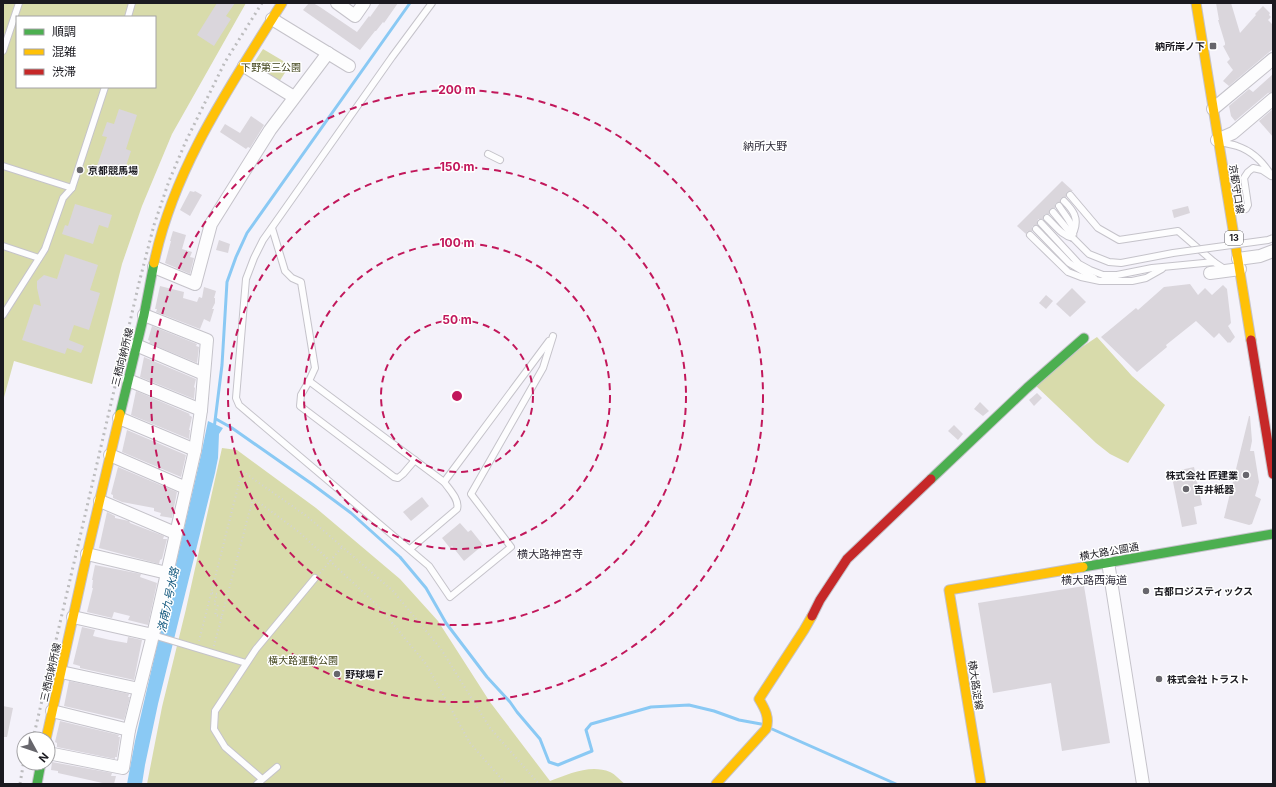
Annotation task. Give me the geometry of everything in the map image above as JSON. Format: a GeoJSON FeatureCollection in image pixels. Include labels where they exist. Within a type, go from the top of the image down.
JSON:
{"type":"FeatureCollection","features":[{"type":"Feature","properties":{"kind":"main road","name":"三栖向納所線"},"geometry":{"type":"LineString","coordinates":[[48,731],[87,554],[144,315],[159,240],[176,190],[210,120],[282,3]]}},
{"type":"Feature","properties":{"kind":"main road","name":"京都守口線"},"geometry":{"type":"LineString","coordinates":[[1196,3],[1217,140],[1273,474]]}},
{"type":"Feature","properties":{"kind":"main road"},"geometry":{"type":"LineString","coordinates":[[716,784],[767,726],[768,716],[759,699],[804,630],[820,600],[847,559],[1026,388],[1084,338]]}},
{"type":"Feature","properties":{"kind":"main road","name":"横大路公園通"},"geometry":{"type":"LineString","coordinates":[[949,590],[1273,534]]}},
{"type":"Feature","properties":{"kind":"main road","name":"横大路淀線"},"geometry":{"type":"LineString","coordinates":[[949,590],[980,784]]}},
{"type":"Feature","properties":{"kind":"main road"},"geometry":{"type":"LineString","coordinates":[[37,784],[39,771]]}},
{"type":"Feature","properties":{"kind":"street"},"geometry":{"type":"LineString","coordinates":[[337,3],[355,16],[364,3]]}},
{"type":"Feature","properties":{"kind":"street"},"geometry":{"type":"LineString","coordinates":[[272,19],[349,66]]}},
{"type":"Feature","properties":{"kind":"street"},"geometry":{"type":"LineString","coordinates":[[154,267],[195,284],[211,224],[270,130],[328,53]]}},
{"type":"Feature","properties":{"kind":"street"},"geometry":{"type":"LineString","coordinates":[[1213,109],[1273,58]]}},
{"type":"Feature","properties":{"kind":"street"},"geometry":{"type":"LineString","coordinates":[[244,66],[294,97]]}},
{"type":"Feature","properties":{"kind":"street"},"geometry":{"type":"LineString","coordinates":[[1217,140],[1233,133],[1273,99]]}},
{"type":"Feature","properties":{"kind":"street"},"geometry":{"type":"LineString","coordinates":[[1212,268],[1227,271],[1239,264],[1273,251]]}},
{"type":"Feature","properties":{"kind":"street"},"geometry":{"type":"LineString","coordinates":[[56,755],[123,768],[129,730],[139,689],[156,636],[167,573],[195,450],[201,410],[207,340],[144,315]]}},
{"type":"Feature","properties":{"kind":"street"},"geometry":{"type":"LineString","coordinates":[[136,346],[204,374]]}},
{"type":"Feature","properties":{"kind":"street"},"geometry":{"type":"LineString","coordinates":[[128,380],[201,410]]}},
{"type":"Feature","properties":{"kind":"street"},"geometry":{"type":"LineString","coordinates":[[119,418],[195,450]]}},
{"type":"Feature","properties":{"kind":"street"},"geometry":{"type":"LineString","coordinates":[[110,455],[186,488]]}},
{"type":"Feature","properties":{"kind":"street"},"geometry":{"type":"LineString","coordinates":[[100,501],[176,533]]}},
{"type":"Feature","properties":{"kind":"street"},"geometry":{"type":"LineString","coordinates":[[87,554],[167,573]]}},
{"type":"Feature","properties":{"kind":"street"},"geometry":{"type":"LineString","coordinates":[[1108,562],[1143,784]]}},
{"type":"Feature","properties":{"kind":"street"},"geometry":{"type":"LineString","coordinates":[[73,618],[156,636]]}},
{"type":"Feature","properties":{"kind":"street"},"geometry":{"type":"LineString","coordinates":[[61,672],[139,689]]}},
{"type":"Feature","properties":{"kind":"street"},"geometry":{"type":"LineString","coordinates":[[52,711],[129,730]]}},
{"type":"Feature","properties":{"kind":"lane"},"geometry":{"type":"LineString","coordinates":[[3,51],[19,3]]}},
{"type":"Feature","properties":{"kind":"lane"},"geometry":{"type":"LineString","coordinates":[[128,16],[132,3]]}},
{"type":"Feature","properties":{"kind":"lane"},"geometry":{"type":"LineString","coordinates":[[432,3],[392,57],[263,240],[254,258],[246,279],[236,398],[239,405],[429,566],[450,597],[510,547],[471,494],[543,368],[552,336],[444,482]]}},
{"type":"Feature","properties":{"kind":"lane"},"geometry":{"type":"LineString","coordinates":[[3,315],[45,249],[63,198],[72,188],[105,88]]}},
{"type":"Feature","properties":{"kind":"lane"},"geometry":{"type":"LineString","coordinates":[[1217,140],[1237,146],[1253,154],[1264,163],[1272,177]]}},
{"type":"Feature","properties":{"kind":"lane"},"geometry":{"type":"LineString","coordinates":[[488,154],[500,160]]}},
{"type":"Feature","properties":{"kind":"lane"},"geometry":{"type":"LineString","coordinates":[[3,166],[72,188]]}},
{"type":"Feature","properties":{"kind":"lane"},"geometry":{"type":"LineString","coordinates":[[1229,213],[1246,209],[1248,204],[1244,178],[1248,172],[1254,168],[1262,170],[1272,177]]}},
{"type":"Feature","properties":{"kind":"lane"},"geometry":{"type":"LineString","coordinates":[[1070,195],[1098,228],[1119,240],[1178,231],[1212,268]]}},
{"type":"Feature","properties":{"kind":"lane"},"geometry":{"type":"LineString","coordinates":[[1064,201],[1072,209],[1077,224],[1073,238]]}},
{"type":"Feature","properties":{"kind":"lane"},"geometry":{"type":"LineString","coordinates":[[1059,206],[1072,225],[1074,231]]}},
{"type":"Feature","properties":{"kind":"lane"},"geometry":{"type":"LineString","coordinates":[[1053,212],[1073,238],[1089,254],[1109,262],[1120,263],[1173,253],[1268,240],[1273,238]]}},
{"type":"Feature","properties":{"kind":"lane"},"geometry":{"type":"LineString","coordinates":[[1047,218],[1063,234],[1067,237],[1073,238]]}},
{"type":"Feature","properties":{"kind":"lane"},"geometry":{"type":"LineString","coordinates":[[1042,224],[1079,264],[1104,275],[1117,275],[1152,268],[1212,268]]}},
{"type":"Feature","properties":{"kind":"lane"},"geometry":{"type":"LineString","coordinates":[[272,228],[285,271],[292,278],[301,282],[315,368],[301,395],[300,406],[394,477],[398,478],[403,474],[415,460]]}},
{"type":"Feature","properties":{"kind":"lane"},"geometry":{"type":"LineString","coordinates":[[1036,229],[1069,263],[1100,280]]}},
{"type":"Feature","properties":{"kind":"lane"},"geometry":{"type":"LineString","coordinates":[[1030,235],[1068,272],[1082,277],[1100,280],[1132,281],[1146,278],[1163,268]]}},
{"type":"Feature","properties":{"kind":"lane"},"geometry":{"type":"LineString","coordinates":[[3,246],[39,258]]}},
{"type":"Feature","properties":{"kind":"lane"},"geometry":{"type":"LineString","coordinates":[[309,381],[444,482],[457,502],[458,506],[456,510],[410,549]]}},
{"type":"Feature","properties":{"kind":"lane"},"geometry":{"type":"LineString","coordinates":[[262,779],[224,747],[214,729],[216,711],[256,649],[316,578]]}},
{"type":"Feature","properties":{"kind":"lane"},"geometry":{"type":"LineString","coordinates":[[156,636],[246,663]]}},
{"type":"Feature","properties":{"kind":"lane"},"geometry":{"type":"LineString","coordinates":[[257,784],[277,767]]}},
{"type":"Feature","properties":{"kind":"path"},"geometry":{"type":"LineString","coordinates":[[197,648],[242,470],[308,517],[393,591],[441,649],[490,728],[539,784]]}},
{"type":"Feature","properties":{"kind":"path"},"geometry":{"type":"LineString","coordinates":[[213,653],[253,498],[299,532],[379,607],[426,664],[470,743],[506,784]]}},
{"type":"Feature","properties":{"kind":"path"},"geometry":{"type":"LineString","coordinates":[[316,578],[342,546]]}},
{"type":"Feature","properties":{"kind":"path"},"geometry":{"type":"LineString","coordinates":[[212,592],[217,594],[214,604],[218,605],[215,615],[222,617]]}},
{"type":"Feature","properties":{"kind":"green space","name":"京都競馬場"},"geometry":{"type":"Polygon","coordinates":[[[3,3],[246,3],[172,134],[142,206],[122,264],[92,384],[14,361],[3,401],[3,3]]]}},
{"type":"Feature","properties":{"kind":"green space","name":"下野第三公園"},"geometry":{"type":"Polygon","coordinates":[[[263,49],[290,65],[277,85],[250,69],[263,49]]]}},
{"type":"Feature","properties":{"kind":"green space"},"geometry":{"type":"Polygon","coordinates":[[[1097,337],[1132,376],[1165,405],[1128,463],[1110,454],[1096,443],[1035,385],[1082,347],[1097,337]]]}},
{"type":"Feature","properties":{"kind":"green space","name":"横大路運動公園"},"geometry":{"type":"Polygon","coordinates":[[[222,448],[237,450],[316,508],[400,579],[438,621],[490,702],[550,781],[587,769],[595,769],[610,772],[625,784],[147,784],[162,707],[186,609],[222,448]]]}},
{"type":"Feature","properties":{"kind":"water","name":"洛南九号水路"},"geometry":{"type":"Polygon","coordinates":[[[208,421],[223,428],[219,434],[218,458],[215,473],[158,704],[142,784],[127,784],[135,741],[208,421]]]}},
{"type":"Feature","properties":{"kind":"building"},"geometry":{"type":"Polygon","coordinates":[[[217,3],[235,3],[226,16],[231,19],[214,46],[197,35],[217,3]]]}},
{"type":"Feature","properties":{"kind":"building"},"geometry":{"type":"Polygon","coordinates":[[[309,3],[313,3],[320,7],[357,32],[380,3],[398,3],[384,23],[383,22],[360,50],[303,10],[309,3]]]}},
{"type":"Feature","properties":{"kind":"building"},"geometry":{"type":"Polygon","coordinates":[[[1216,3],[1231,3],[1240,33],[1263,6],[1270,13],[1269,15],[1271,17],[1268,20],[1273,25],[1273,49],[1229,86],[1223,81],[1233,70],[1227,62],[1230,59],[1223,46],[1225,43],[1218,20],[1216,3]]]}},
{"type":"Feature","properties":{"kind":"building"},"geometry":{"type":"Polygon","coordinates":[[[1273,74],[1273,92],[1268,93],[1235,121],[1231,116],[1229,106],[1249,89],[1253,92],[1273,74]]]}},
{"type":"Feature","properties":{"kind":"building"},"geometry":{"type":"Polygon","coordinates":[[[119,109],[137,115],[126,149],[131,151],[122,178],[96,169],[107,137],[102,136],[107,122],[114,124],[119,109]]]}},
{"type":"Feature","properties":{"kind":"building"},"geometry":{"type":"Polygon","coordinates":[[[1273,109],[1273,137],[1259,121],[1273,109]]]}},
{"type":"Feature","properties":{"kind":"building"},"geometry":{"type":"Polygon","coordinates":[[[251,116],[264,125],[250,148],[248,147],[246,149],[220,132],[225,124],[240,133],[251,116]]]}},
{"type":"Feature","properties":{"kind":"building"},"geometry":{"type":"Polygon","coordinates":[[[1062,181],[1073,191],[1067,192],[1066,197],[1061,198],[1060,202],[1055,204],[1055,208],[1050,209],[1049,214],[1045,214],[1043,219],[1038,219],[1037,225],[1032,227],[1032,231],[1028,231],[1026,234],[1017,226],[1062,181]]]}},
{"type":"Feature","properties":{"kind":"building"},"geometry":{"type":"Polygon","coordinates":[[[190,191],[195,191],[202,195],[190,216],[180,210],[190,191]]]}},
{"type":"Feature","properties":{"kind":"building"},"geometry":{"type":"Polygon","coordinates":[[[75,204],[112,215],[108,228],[99,225],[93,244],[62,234],[65,225],[68,226],[75,204]]]}},
{"type":"Feature","properties":{"kind":"building"},"geometry":{"type":"Polygon","coordinates":[[[1188,206],[1190,213],[1174,218],[1172,210],[1188,206]]]}},
{"type":"Feature","properties":{"kind":"building"},"geometry":{"type":"Polygon","coordinates":[[[173,231],[186,235],[182,249],[192,252],[190,257],[194,258],[190,274],[165,263],[173,231]]]}},
{"type":"Feature","properties":{"kind":"building"},"geometry":{"type":"Polygon","coordinates":[[[219,240],[230,244],[228,253],[216,250],[219,240]]]}},
{"type":"Feature","properties":{"kind":"building"},"geometry":{"type":"Polygon","coordinates":[[[65,254],[98,265],[90,290],[100,293],[89,330],[74,325],[69,340],[84,346],[81,353],[67,348],[65,354],[22,340],[34,304],[41,306],[37,281],[44,275],[57,279],[65,254]]]}},
{"type":"Feature","properties":{"kind":"building"},"geometry":{"type":"Polygon","coordinates":[[[1190,284],[1198,295],[1205,288],[1212,295],[1223,285],[1227,289],[1231,323],[1228,326],[1235,337],[1230,343],[1228,343],[1219,333],[1214,338],[1196,321],[1166,345],[1167,347],[1137,372],[1101,337],[1136,308],[1138,310],[1164,287],[1190,284]]]}},
{"type":"Feature","properties":{"kind":"building"},"geometry":{"type":"Polygon","coordinates":[[[160,286],[184,292],[183,298],[197,302],[199,297],[202,298],[204,287],[216,291],[214,298],[215,303],[212,309],[214,309],[210,322],[204,319],[200,329],[156,312],[157,309],[155,309],[160,286]]]}},
{"type":"Feature","properties":{"kind":"building"},"geometry":{"type":"Polygon","coordinates":[[[1072,288],[1086,302],[1070,317],[1056,304],[1072,288]]]}},
{"type":"Feature","properties":{"kind":"building"},"geometry":{"type":"Polygon","coordinates":[[[1046,295],[1053,301],[1046,309],[1039,303],[1046,295]]]}},
{"type":"Feature","properties":{"kind":"building"},"geometry":{"type":"Polygon","coordinates":[[[152,326],[197,344],[196,346],[199,347],[197,363],[149,343],[150,341],[148,340],[152,326]]]}},
{"type":"Feature","properties":{"kind":"building"},"geometry":{"type":"Polygon","coordinates":[[[144,357],[196,379],[194,399],[140,377],[144,357]]]}},
{"type":"Feature","properties":{"kind":"building"},"geometry":{"type":"Polygon","coordinates":[[[136,391],[190,414],[189,415],[192,417],[189,430],[189,439],[131,415],[136,391]]]}},
{"type":"Feature","properties":{"kind":"building"},"geometry":{"type":"Polygon","coordinates":[[[1037,393],[1042,398],[1034,406],[1029,400],[1037,393]]]}},
{"type":"Feature","properties":{"kind":"building"},"geometry":{"type":"Polygon","coordinates":[[[980,402],[989,411],[983,416],[974,409],[980,402]]]}},
{"type":"Feature","properties":{"kind":"building","name":"株式会社 匠建業"},"geometry":{"type":"Polygon","coordinates":[[[1249,416],[1252,441],[1250,451],[1254,451],[1259,482],[1255,496],[1261,499],[1252,524],[1249,525],[1224,518],[1249,416]]]}},
{"type":"Feature","properties":{"kind":"building"},"geometry":{"type":"Polygon","coordinates":[[[954,425],[963,434],[958,440],[948,431],[954,425]]]}},
{"type":"Feature","properties":{"kind":"building"},"geometry":{"type":"Polygon","coordinates":[[[127,430],[186,455],[181,477],[122,452],[127,430]]]}},
{"type":"Feature","properties":{"kind":"building"},"geometry":{"type":"Polygon","coordinates":[[[118,467],[177,492],[172,518],[160,516],[161,513],[154,511],[154,508],[122,502],[113,498],[113,495],[111,494],[118,467]]]}},
{"type":"Feature","properties":{"kind":"building","name":"吉井紙器"},"geometry":{"type":"Polygon","coordinates":[[[1194,467],[1202,505],[1194,507],[1197,524],[1182,527],[1171,472],[1194,467]]]}},
{"type":"Feature","properties":{"kind":"building"},"geometry":{"type":"Polygon","coordinates":[[[422,497],[429,506],[411,521],[403,512],[422,497]]]}},
{"type":"Feature","properties":{"kind":"building"},"geometry":{"type":"Polygon","coordinates":[[[107,512],[115,516],[115,518],[129,521],[130,523],[164,536],[163,539],[167,539],[162,559],[160,560],[159,564],[99,548],[107,512]]]}},
{"type":"Feature","properties":{"kind":"building"},"geometry":{"type":"Polygon","coordinates":[[[460,523],[468,532],[471,530],[483,545],[464,561],[452,546],[450,548],[442,538],[460,523]]]}},
{"type":"Feature","properties":{"kind":"building"},"geometry":{"type":"Polygon","coordinates":[[[95,565],[141,574],[140,577],[157,583],[148,625],[128,620],[130,616],[114,612],[112,618],[87,612],[93,588],[92,580],[95,565]]]}},
{"type":"Feature","properties":{"kind":"building"},"geometry":{"type":"Polygon","coordinates":[[[1084,586],[1110,743],[1062,751],[1051,683],[993,693],[978,603],[1084,586]]]}},
{"type":"Feature","properties":{"kind":"building"},"geometry":{"type":"Polygon","coordinates":[[[82,627],[95,630],[93,636],[110,640],[127,643],[128,637],[142,640],[134,680],[80,668],[80,666],[73,664],[82,627]]]}},
{"type":"Feature","properties":{"kind":"building"},"geometry":{"type":"Polygon","coordinates":[[[69,681],[129,694],[128,697],[130,697],[124,720],[64,706],[69,681]]]}},
{"type":"Feature","properties":{"kind":"building"},"geometry":{"type":"Polygon","coordinates":[[[3,706],[13,708],[7,737],[3,737],[3,706]]]}},
{"type":"Feature","properties":{"kind":"building"},"geometry":{"type":"Polygon","coordinates":[[[60,721],[119,735],[118,737],[120,737],[117,757],[115,757],[115,759],[57,747],[56,738],[60,721]]]}},
{"type":"Feature","properties":{"kind":"building"},"geometry":{"type":"Polygon","coordinates":[[[56,763],[112,773],[111,776],[116,776],[114,784],[107,784],[58,773],[58,771],[56,771],[56,763]]]}},
{"type":"Feature","properties":{"kind":"waterway"},"geometry":{"type":"LineString","coordinates":[[214,429],[222,365],[227,282],[247,233],[410,3]]}},
{"type":"Feature","properties":{"kind":"waterway"},"geometry":{"type":"LineString","coordinates":[[216,419],[232,428],[351,513],[400,557],[426,588],[446,623],[487,677],[510,702],[540,739],[549,762],[558,765],[592,751],[586,730],[591,724],[651,707],[689,705],[714,711],[739,720],[761,724]]}},
{"type":"Feature","properties":{"kind":"waterway"},"geometry":{"type":"LineString","coordinates":[[772,729],[896,784]]}},
{"type":"Feature","properties":{"kind":"railway"},"geometry":{"type":"LineString","coordinates":[[35,731],[139,283],[154,225],[169,181],[186,141],[225,62],[262,3]]}},
{"type":"Feature","properties":{"kind":"railway"},"geometry":{"type":"LineString","coordinates":[[20,784],[22,771]]}},
{"type":"Feature","properties":{"kind":"traffic: fast"},"geometry":{"type":"LineString","coordinates":[[120,414],[144,315],[154,263]]}},
{"type":"Feature","properties":{"kind":"traffic: fast"},"geometry":{"type":"LineString","coordinates":[[931,479],[1027,388],[1084,338]]}},
{"type":"Feature","properties":{"kind":"traffic: fast"},"geometry":{"type":"LineString","coordinates":[[1083,567],[1273,534]]}},
{"type":"Feature","properties":{"kind":"traffic: fast"},"geometry":{"type":"LineString","coordinates":[[37,784],[39,771]]}},
{"type":"Feature","properties":{"kind":"traffic: slow"},"geometry":{"type":"LineString","coordinates":[[154,263],[163,228],[175,193],[190,160],[224,96],[282,3]]}},
{"type":"Feature","properties":{"kind":"traffic: slow"},"geometry":{"type":"LineString","coordinates":[[1196,3],[1251,340]]}},
{"type":"Feature","properties":{"kind":"traffic: slow"},"geometry":{"type":"LineString","coordinates":[[48,731],[120,414]]}},
{"type":"Feature","properties":{"kind":"traffic: slow"},"geometry":{"type":"LineString","coordinates":[[981,784],[949,590],[1083,567]]}},
{"type":"Feature","properties":{"kind":"traffic: slow"},"geometry":{"type":"LineString","coordinates":[[716,784],[766,729],[767,717],[759,699],[812,616]]}},
{"type":"Feature","properties":{"kind":"traffic: jam"},"geometry":{"type":"LineString","coordinates":[[1251,340],[1273,474]]}},
{"type":"Feature","properties":{"kind":"traffic: jam"},"geometry":{"type":"LineString","coordinates":[[812,616],[820,600],[847,559],[931,479]]}},
{"type":"Feature","properties":{"kind":"place","name":"納所岸ノ下"},"geometry":{"type":"Point","coordinates":[1213,46]}},
{"type":"Feature","properties":{"kind":"place","name":"京都競馬場"},"geometry":{"type":"Point","coordinates":[80,170]}},
{"type":"Feature","properties":{"kind":"place","name":"株式会社 匠建業"},"geometry":{"type":"Point","coordinates":[1246,475]}},
{"type":"Feature","properties":{"kind":"place","name":"吉井紙器"},"geometry":{"type":"Point","coordinates":[1186,489]}},
{"type":"Feature","properties":{"kind":"place","name":"古都ロジスティックス"},"geometry":{"type":"Point","coordinates":[1146,591]}},
{"type":"Feature","properties":{"kind":"place","name":"野球場Ｆ"},"geometry":{"type":"Point","coordinates":[337,674]}},
{"type":"Feature","properties":{"kind":"place","name":"株式会社 トラスト"},"geometry":{"type":"Point","coordinates":[1159,679]}},
{"type":"Feature","properties":{"kind":"district","name":"納所大野"},"geometry":{"type":"Point","coordinates":[765,146]}},
{"type":"Feature","properties":{"kind":"district","name":"横大路神宮寺"},"geometry":{"type":"Point","coordinates":[550,554]}},
{"type":"Feature","properties":{"kind":"district","name":"横大路西海道"},"geometry":{"type":"Point","coordinates":[1094,580]}}]}
